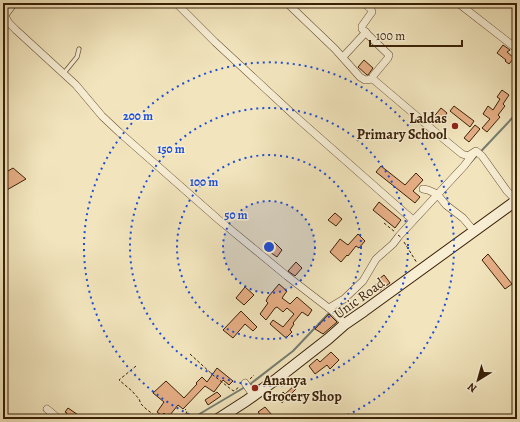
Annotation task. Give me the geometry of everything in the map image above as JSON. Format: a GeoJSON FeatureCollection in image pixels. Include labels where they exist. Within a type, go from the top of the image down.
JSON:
{"type":"FeatureCollection","features":[{"type":"Feature","properties":{"kind":"main road","name":"Unic Road"},"geometry":{"type":"LineString","coordinates":[[218,419],[246,401],[251,392],[300,361],[345,324],[364,312],[517,200]]}},
{"type":"Feature","properties":{"kind":"street"},"geometry":{"type":"LineString","coordinates":[[14,3],[4,14],[9,23],[64,73],[84,93],[102,116],[224,225],[332,311],[345,324]]}},
{"type":"Feature","properties":{"kind":"street"},"geometry":{"type":"LineString","coordinates":[[176,3],[215,42],[296,117],[413,220]]}},
{"type":"Feature","properties":{"kind":"street"},"geometry":{"type":"LineString","coordinates":[[287,3],[343,58],[360,77],[368,80],[373,79],[462,154],[468,156],[478,153]]}},
{"type":"Feature","properties":{"kind":"street"},"geometry":{"type":"LineString","coordinates":[[364,3],[372,12],[362,29],[389,55],[374,75],[373,79]]}},
{"type":"Feature","properties":{"kind":"street"},"geometry":{"type":"LineString","coordinates":[[458,3],[517,49]]}},
{"type":"Feature","properties":{"kind":"street"},"geometry":{"type":"LineString","coordinates":[[343,58],[366,32]]}},
{"type":"Feature","properties":{"kind":"street"},"geometry":{"type":"LineString","coordinates":[[332,311],[363,281],[376,259],[393,244],[413,220],[439,196],[464,166],[478,153]]}},
{"type":"Feature","properties":{"kind":"street"},"geometry":{"type":"LineString","coordinates":[[478,153],[507,191],[517,200]]}},
{"type":"Feature","properties":{"kind":"street"},"geometry":{"type":"LineString","coordinates":[[423,189],[439,196],[446,205],[463,218],[474,231]]}},
{"type":"Feature","properties":{"kind":"street"},"geometry":{"type":"LineString","coordinates":[[245,383],[251,392]]}},
{"type":"Feature","properties":{"kind":"street"},"geometry":{"type":"LineString","coordinates":[[47,409],[59,419]]}},
{"type":"Feature","properties":{"kind":"lane"},"geometry":{"type":"LineString","coordinates":[[64,73],[78,57],[79,49]]}},
{"type":"Feature","properties":{"kind":"path"},"geometry":{"type":"LineString","coordinates":[[384,223],[402,238],[420,270]]}},
{"type":"Feature","properties":{"kind":"path"},"geometry":{"type":"LineString","coordinates":[[190,354],[213,375],[234,391],[254,375]]}},
{"type":"Feature","properties":{"kind":"path"},"geometry":{"type":"LineString","coordinates":[[136,366],[120,380],[135,395],[144,408],[159,419],[175,419]]}},
{"type":"Feature","properties":{"kind":"path"},"geometry":{"type":"LineString","coordinates":[[184,419],[187,411],[185,409]]}},
{"type":"Feature","properties":{"kind":"path"},"geometry":{"type":"LineString","coordinates":[[426,419],[429,416],[436,419]]}},
{"type":"Feature","properties":{"kind":"building"},"geometry":{"type":"Polygon","coordinates":[[[503,45],[510,50],[507,52],[514,58],[509,64],[497,53],[503,45]]]}},
{"type":"Feature","properties":{"kind":"building"},"geometry":{"type":"Polygon","coordinates":[[[364,60],[373,68],[368,75],[358,67],[364,60]]]}},
{"type":"Feature","properties":{"kind":"building"},"geometry":{"type":"Polygon","coordinates":[[[502,90],[509,95],[503,104],[505,106],[498,115],[500,117],[487,132],[482,128],[490,119],[483,114],[488,106],[493,110],[500,99],[497,97],[502,90]]]}},
{"type":"Feature","properties":{"kind":"building"},"geometry":{"type":"Polygon","coordinates":[[[454,106],[474,121],[470,127],[450,111],[454,106]]]}},
{"type":"Feature","properties":{"kind":"building"},"geometry":{"type":"Polygon","coordinates":[[[441,108],[447,113],[439,124],[432,119],[441,108]]]}},
{"type":"Feature","properties":{"kind":"building"},"geometry":{"type":"Polygon","coordinates":[[[475,125],[480,129],[469,142],[464,138],[475,125]]]}},
{"type":"Feature","properties":{"kind":"building"},"geometry":{"type":"Polygon","coordinates":[[[381,166],[405,185],[416,173],[423,180],[413,191],[420,197],[415,203],[376,172],[381,166]]]}},
{"type":"Feature","properties":{"kind":"building"},"geometry":{"type":"Polygon","coordinates":[[[13,168],[26,179],[5,191],[3,187],[3,174],[13,168]]]}},
{"type":"Feature","properties":{"kind":"building"},"geometry":{"type":"Polygon","coordinates":[[[379,202],[401,220],[395,228],[373,210],[379,202]]]}},
{"type":"Feature","properties":{"kind":"building"},"geometry":{"type":"Polygon","coordinates":[[[335,213],[342,219],[336,226],[328,220],[335,213]]]}},
{"type":"Feature","properties":{"kind":"building"},"geometry":{"type":"Polygon","coordinates":[[[358,234],[365,241],[359,248],[356,246],[341,262],[330,252],[340,239],[348,245],[358,234]]]}},
{"type":"Feature","properties":{"kind":"building"},"geometry":{"type":"Polygon","coordinates":[[[274,242],[282,250],[277,257],[267,250],[274,242]]]}},
{"type":"Feature","properties":{"kind":"building"},"geometry":{"type":"Polygon","coordinates":[[[488,254],[512,284],[505,289],[482,260],[488,254]]]}},
{"type":"Feature","properties":{"kind":"building"},"geometry":{"type":"Polygon","coordinates":[[[296,262],[302,268],[295,276],[288,271],[296,262]]]}},
{"type":"Feature","properties":{"kind":"building"},"geometry":{"type":"Polygon","coordinates":[[[384,275],[390,283],[379,291],[375,285],[384,275]]]}},
{"type":"Feature","properties":{"kind":"building"},"geometry":{"type":"Polygon","coordinates":[[[279,284],[287,291],[282,298],[290,304],[297,297],[312,310],[308,316],[302,312],[293,323],[294,324],[290,330],[292,332],[286,338],[270,324],[273,320],[283,327],[294,314],[287,308],[283,312],[277,307],[266,320],[260,314],[268,303],[266,301],[268,297],[279,284]]]}},
{"type":"Feature","properties":{"kind":"building"},"geometry":{"type":"Polygon","coordinates":[[[245,287],[254,295],[244,305],[236,298],[245,287]]]}},
{"type":"Feature","properties":{"kind":"building"},"geometry":{"type":"Polygon","coordinates":[[[241,311],[257,327],[253,331],[245,324],[233,338],[223,330],[241,311]]]}},
{"type":"Feature","properties":{"kind":"building"},"geometry":{"type":"Polygon","coordinates":[[[329,314],[337,322],[323,334],[315,329],[329,314]]]}},
{"type":"Feature","properties":{"kind":"building"},"geometry":{"type":"Polygon","coordinates":[[[331,352],[339,360],[330,369],[327,365],[315,374],[309,366],[317,359],[320,362],[331,352]]]}},
{"type":"Feature","properties":{"kind":"building"},"geometry":{"type":"Polygon","coordinates":[[[217,368],[233,381],[229,385],[223,380],[214,392],[205,386],[183,409],[178,405],[170,415],[168,414],[167,416],[164,413],[162,416],[157,412],[164,402],[153,393],[166,381],[184,398],[202,377],[207,382],[217,368]]]}},
{"type":"Feature","properties":{"kind":"building"},"geometry":{"type":"Polygon","coordinates":[[[294,386],[296,389],[282,403],[278,398],[283,392],[285,394],[294,386]]]}},
{"type":"Feature","properties":{"kind":"building"},"geometry":{"type":"Polygon","coordinates":[[[217,392],[221,396],[208,405],[205,400],[217,392]]]}},
{"type":"Feature","properties":{"kind":"building"},"geometry":{"type":"Polygon","coordinates":[[[265,407],[272,415],[268,419],[264,419],[258,412],[265,407]]]}},
{"type":"Feature","properties":{"kind":"building"},"geometry":{"type":"Polygon","coordinates":[[[68,408],[84,419],[64,419],[67,413],[65,412],[68,408]]]}},
{"type":"Feature","properties":{"kind":"waterway"},"geometry":{"type":"LineString","coordinates":[[469,164],[517,113]]}},
{"type":"Feature","properties":{"kind":"waterway"},"geometry":{"type":"LineString","coordinates":[[249,385],[293,351],[330,312]]}},
{"type":"Feature","properties":{"kind":"waterway"},"geometry":{"type":"LineString","coordinates":[[191,419],[245,387]]}},
{"type":"Feature","properties":{"kind":"place","name":"Laldas Primary School"},"geometry":{"type":"Point","coordinates":[455,126]}},
{"type":"Feature","properties":{"kind":"place","name":"Ananya Grocery Shop"},"geometry":{"type":"Point","coordinates":[255,388]}}]}
